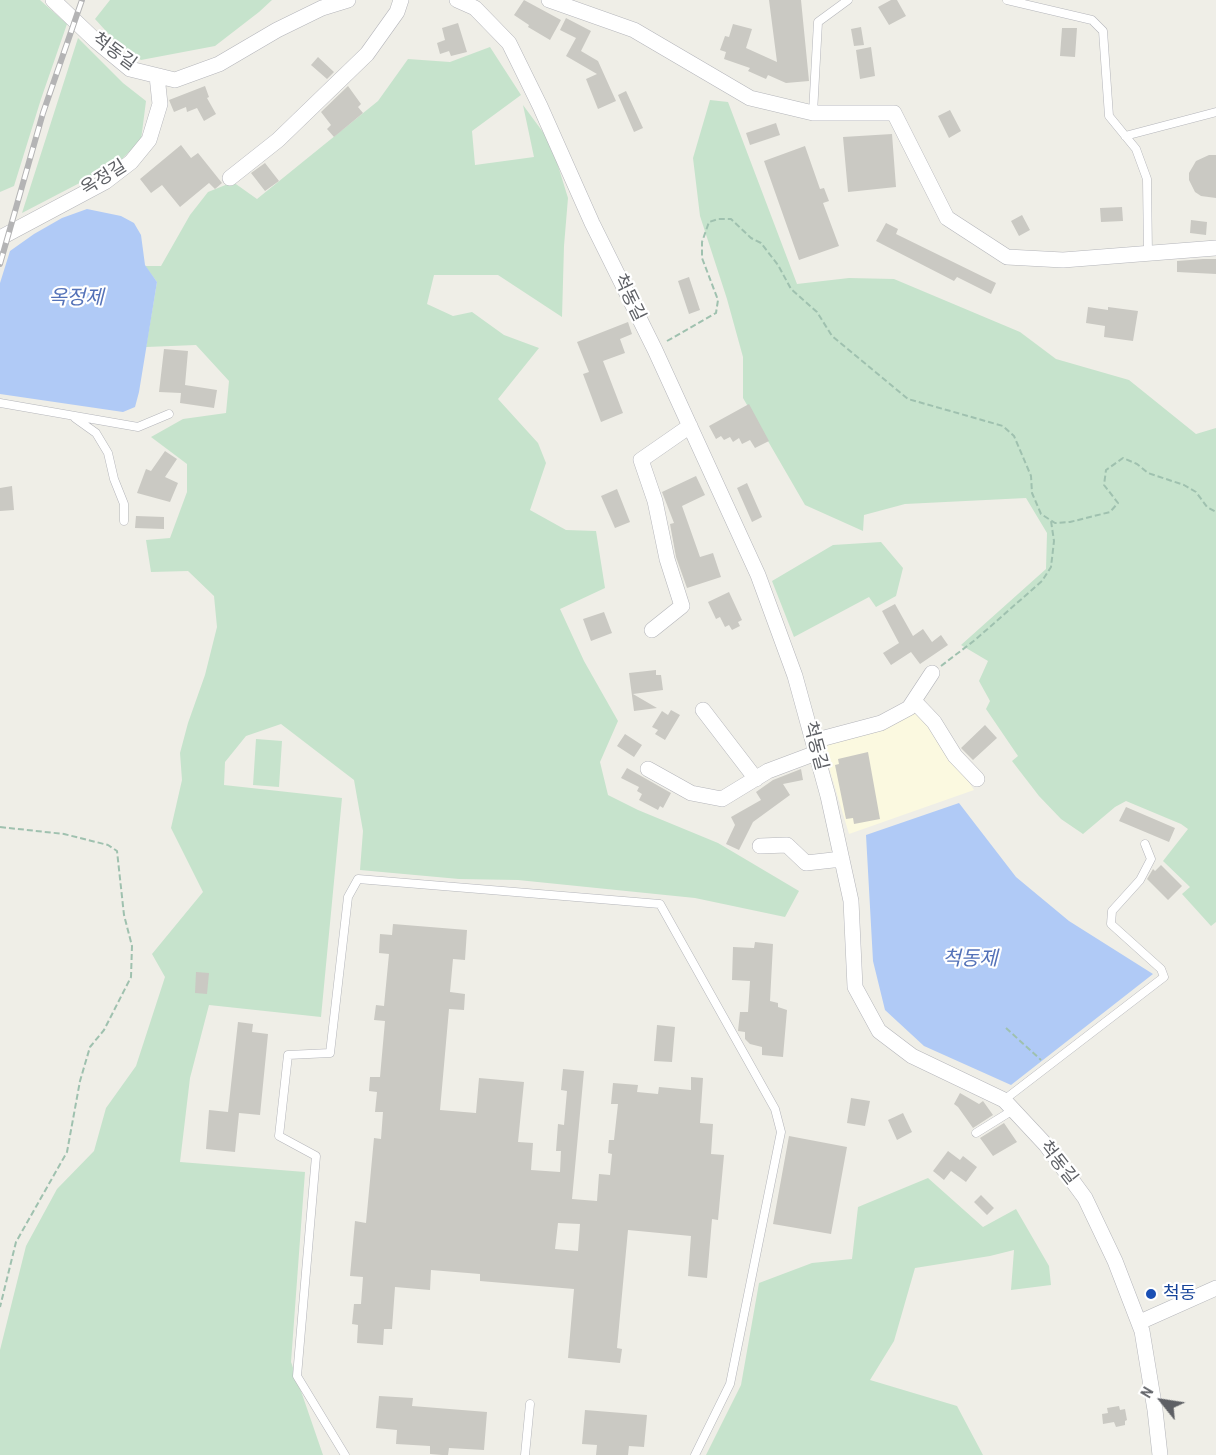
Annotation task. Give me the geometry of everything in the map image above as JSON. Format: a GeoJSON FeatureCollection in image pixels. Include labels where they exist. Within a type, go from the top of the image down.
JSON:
{"type":"FeatureCollection","features":[{"type":"Feature","properties":{"kind":"street","name":"척동길"},"geometry":{"type":"LineString","coordinates":[[53,0],[96,42],[130,69],[175,80],[219,64],[324,4],[348,0]]}},
{"type":"Feature","properties":{"kind":"street"},"geometry":{"type":"LineString","coordinates":[[230,178],[278,140],[367,54],[397,12],[401,0]]}},
{"type":"Feature","properties":{"kind":"street","name":"척동길"},"geometry":{"type":"LineString","coordinates":[[457,0],[475,8],[509,43],[540,106],[592,224],[655,350],[758,575],[795,676],[828,796],[851,901],[855,987],[879,1031],[912,1056],[1008,1105],[1046,1145],[1085,1197],[1140,1322],[1160,1455]]}},
{"type":"Feature","properties":{"kind":"street"},"geometry":{"type":"LineString","coordinates":[[549,0],[634,30],[750,98],[813,113],[894,113],[947,218],[1007,257],[1063,260],[1216,248]]}},
{"type":"Feature","properties":{"kind":"street","name":"옥정길"},"geometry":{"type":"LineString","coordinates":[[0,244],[2,237],[105,182],[131,162],[149,140],[160,104],[157,76]]}},
{"type":"Feature","properties":{"kind":"street"},"geometry":{"type":"LineString","coordinates":[[652,630],[682,606],[667,559],[655,501],[641,460],[690,426]]}},
{"type":"Feature","properties":{"kind":"street"},"geometry":{"type":"LineString","coordinates":[[648,769],[691,793],[722,799],[768,771],[815,747],[881,723],[909,708],[932,673]]}},
{"type":"Feature","properties":{"kind":"street"},"geometry":{"type":"LineString","coordinates":[[914,701],[934,722],[955,756],[977,779]]}},
{"type":"Feature","properties":{"kind":"street"},"geometry":{"type":"LineString","coordinates":[[704,710],[756,779]]}},
{"type":"Feature","properties":{"kind":"street"},"geometry":{"type":"LineString","coordinates":[[760,846],[787,845],[806,863],[842,859]]}},
{"type":"Feature","properties":{"kind":"street"},"geometry":{"type":"LineString","coordinates":[[1140,1322],[1216,1288]]}},
{"type":"Feature","properties":{"kind":"lane"},"geometry":{"type":"LineString","coordinates":[[813,113],[818,22],[848,0]]}},
{"type":"Feature","properties":{"kind":"lane"},"geometry":{"type":"LineString","coordinates":[[1007,0],[1092,20],[1103,31],[1109,116],[1136,149],[1147,179],[1148,254]]}},
{"type":"Feature","properties":{"kind":"lane"},"geometry":{"type":"LineString","coordinates":[[1125,136],[1216,112]]}},
{"type":"Feature","properties":{"kind":"lane"},"geometry":{"type":"LineString","coordinates":[[0,402],[138,427],[170,414]]}},
{"type":"Feature","properties":{"kind":"lane"},"geometry":{"type":"LineString","coordinates":[[72,415],[96,433],[108,453],[114,479],[124,504],[124,521]]}},
{"type":"Feature","properties":{"kind":"lane"},"geometry":{"type":"LineString","coordinates":[[976,1133],[1047,1066],[1164,977],[1161,969],[1111,924],[1112,911],[1140,880],[1151,859],[1145,844]]}},
{"type":"Feature","properties":{"kind":"lane"},"geometry":{"type":"LineString","coordinates":[[345,1455],[297,1376],[316,1156],[279,1136],[288,1055],[330,1053],[348,897],[358,879],[660,904],[775,1109],[782,1132],[730,1384],[695,1455]]}},
{"type":"Feature","properties":{"kind":"lane"},"geometry":{"type":"LineString","coordinates":[[525,1455],[530,1404]]}},
{"type":"Feature","properties":{"kind":"path"},"geometry":{"type":"LineString","coordinates":[[655,350],[716,312],[718,300],[702,258],[702,242],[709,222],[731,219],[751,238],[761,243],[778,265],[791,289],[817,312],[831,336],[908,399],[1003,426],[1014,436],[1031,476],[1032,493],[1041,514],[1051,521],[1070,522],[1110,512],[1118,503],[1104,485],[1106,470],[1123,458],[1137,464],[1148,473],[1184,485],[1196,492],[1208,507],[1216,512]]}},
{"type":"Feature","properties":{"kind":"path"},"geometry":{"type":"LineString","coordinates":[[932,673],[975,640],[1042,581],[1051,567],[1054,541],[1051,521]]}},
{"type":"Feature","properties":{"kind":"path"},"geometry":{"type":"LineString","coordinates":[[0,827],[64,834],[108,845],[117,851],[124,915],[132,946],[131,977],[104,1030],[90,1047],[80,1081],[67,1152],[16,1242],[0,1307]]}},
{"type":"Feature","properties":{"kind":"path"},"geometry":{"type":"LineString","coordinates":[[1006,1028],[1047,1066]]}},
{"type":"Feature","properties":{"kind":"shaded area"},"geometry":{"type":"Polygon","coordinates":[[[915,708],[931,724],[974,790],[849,834],[822,744],[915,708]]]}},
{"type":"Feature","properties":{"kind":"green space"},"geometry":{"type":"Polygon","coordinates":[[[0,0],[40,0],[67,24],[14,186],[0,192],[0,0]]]}},
{"type":"Feature","properties":{"kind":"green space"},"geometry":{"type":"Polygon","coordinates":[[[110,0],[272,0],[215,46],[141,60],[115,41],[95,19],[110,0]]]}},
{"type":"Feature","properties":{"kind":"green space"},"geometry":{"type":"Polygon","coordinates":[[[78,38],[123,83],[146,101],[141,140],[118,163],[22,213],[78,38]]]}},
{"type":"Feature","properties":{"kind":"green space"},"geometry":{"type":"Polygon","coordinates":[[[490,47],[521,95],[472,131],[475,165],[534,157],[523,105],[551,143],[568,198],[562,317],[498,275],[434,275],[427,304],[453,316],[472,312],[504,335],[539,348],[498,399],[538,443],[546,463],[530,510],[566,530],[596,531],[605,588],[560,609],[584,661],[618,721],[600,762],[608,795],[718,843],[799,891],[785,917],[695,898],[518,880],[459,879],[360,870],[363,831],[354,780],[281,724],[246,736],[225,762],[224,785],[342,798],[321,1017],[209,1005],[190,1078],[180,1162],[305,1172],[291,1362],[323,1455],[0,1455],[0,1350],[26,1246],[57,1189],[94,1151],[106,1108],[136,1066],[165,977],[152,954],[203,892],[171,828],[182,780],[180,753],[205,675],[217,627],[214,596],[188,571],[151,572],[146,540],[170,538],[187,492],[187,464],[151,437],[183,419],[226,413],[229,381],[196,345],[146,347],[157,282],[145,266],[161,266],[190,215],[208,192],[233,182],[257,199],[378,101],[408,59],[450,62],[490,47]]]}},
{"type":"Feature","properties":{"kind":"green space"},"geometry":{"type":"Polygon","coordinates":[[[710,100],[728,102],[797,284],[849,278],[894,279],[1020,332],[1056,359],[1129,380],[1196,434],[1216,428],[1216,922],[1211,926],[1182,894],[1190,887],[1163,861],[1188,829],[1126,801],[1115,807],[1083,834],[1061,819],[1039,796],[1012,761],[1018,756],[986,709],[990,701],[979,681],[988,661],[961,645],[1046,569],[1047,533],[1026,498],[905,504],[864,515],[863,531],[805,505],[743,398],[743,357],[700,216],[693,158],[710,100]]]}},
{"type":"Feature","properties":{"kind":"green space"},"geometry":{"type":"Polygon","coordinates":[[[881,542],[903,568],[896,596],[876,607],[869,597],[794,637],[772,581],[833,545],[881,542]]]}},
{"type":"Feature","properties":{"kind":"green space"},"geometry":{"type":"Polygon","coordinates":[[[256,739],[282,741],[279,787],[253,785],[256,739]]]}},
{"type":"Feature","properties":{"kind":"green space"},"geometry":{"type":"Polygon","coordinates":[[[928,1178],[983,1227],[1016,1209],[1049,1266],[1051,1285],[1011,1290],[1014,1250],[915,1268],[894,1341],[870,1380],[957,1406],[983,1455],[706,1455],[741,1385],[759,1283],[812,1263],[852,1259],[858,1207],[928,1178]]]}},
{"type":"Feature","properties":{"kind":"water","name":"옥정제"},"geometry":{"type":"Polygon","coordinates":[[[87,209],[121,216],[134,223],[141,235],[145,265],[157,282],[139,392],[135,407],[123,412],[0,394],[0,283],[10,251],[62,218],[87,209]]]}},
{"type":"Feature","properties":{"kind":"water","name":"척동제"},"geometry":{"type":"Polygon","coordinates":[[[959,803],[1016,877],[1069,921],[1153,974],[1011,1085],[924,1046],[885,1010],[873,961],[866,835],[959,803]]]}},
{"type":"Feature","properties":{"kind":"building"},"geometry":{"type":"Polygon","coordinates":[[[524,0],[561,20],[550,40],[528,27],[529,25],[514,15],[524,0]]]}},
{"type":"Feature","properties":{"kind":"building"},"geometry":{"type":"Polygon","coordinates":[[[769,0],[801,0],[809,81],[786,83],[768,75],[766,79],[748,71],[750,68],[724,59],[726,52],[720,50],[725,36],[729,37],[733,24],[752,29],[746,48],[777,62],[769,0]]]}},
{"type":"Feature","properties":{"kind":"building"},"geometry":{"type":"Polygon","coordinates":[[[891,0],[897,0],[906,16],[889,25],[878,7],[891,0]]]}},
{"type":"Feature","properties":{"kind":"building"},"geometry":{"type":"Polygon","coordinates":[[[566,18],[591,31],[581,51],[598,61],[616,101],[598,109],[586,79],[597,74],[566,56],[576,38],[560,30],[566,18]]]}},
{"type":"Feature","properties":{"kind":"building"},"geometry":{"type":"Polygon","coordinates":[[[458,23],[467,52],[451,56],[449,51],[440,54],[437,43],[445,40],[442,28],[458,23]]]}},
{"type":"Feature","properties":{"kind":"building"},"geometry":{"type":"Polygon","coordinates":[[[861,27],[864,45],[854,46],[851,29],[861,27]]]}},
{"type":"Feature","properties":{"kind":"building"},"geometry":{"type":"Polygon","coordinates":[[[1062,28],[1077,28],[1075,57],[1060,56],[1062,28]]]}},
{"type":"Feature","properties":{"kind":"building"},"geometry":{"type":"Polygon","coordinates":[[[871,47],[875,76],[860,79],[856,50],[871,47]]]}},
{"type":"Feature","properties":{"kind":"building"},"geometry":{"type":"Polygon","coordinates":[[[318,57],[334,72],[327,79],[311,65],[318,57]]]}},
{"type":"Feature","properties":{"kind":"building"},"geometry":{"type":"Polygon","coordinates":[[[205,86],[209,97],[207,98],[216,114],[204,121],[197,108],[187,112],[186,107],[174,112],[169,100],[205,86]]]}},
{"type":"Feature","properties":{"kind":"building"},"geometry":{"type":"Polygon","coordinates":[[[348,86],[361,104],[358,107],[363,113],[334,137],[327,129],[331,125],[321,112],[348,86]]]}},
{"type":"Feature","properties":{"kind":"building"},"geometry":{"type":"Polygon","coordinates":[[[626,91],[643,128],[634,132],[618,95],[626,91]]]}},
{"type":"Feature","properties":{"kind":"building"},"geometry":{"type":"Polygon","coordinates":[[[950,110],[961,131],[949,138],[938,116],[950,110]]]}},
{"type":"Feature","properties":{"kind":"building"},"geometry":{"type":"Polygon","coordinates":[[[776,123],[780,135],[750,145],[746,133],[776,123]]]}},
{"type":"Feature","properties":{"kind":"building"},"geometry":{"type":"Polygon","coordinates":[[[892,134],[896,187],[848,192],[843,137],[892,134]]]}},
{"type":"Feature","properties":{"kind":"building"},"geometry":{"type":"Polygon","coordinates":[[[181,145],[191,158],[198,153],[222,183],[215,189],[209,183],[180,207],[162,185],[151,193],[140,179],[181,145]]]}},
{"type":"Feature","properties":{"kind":"building"},"geometry":{"type":"Polygon","coordinates":[[[805,146],[820,189],[824,188],[829,201],[823,203],[839,246],[799,260],[764,161],[805,146]]]}},
{"type":"Feature","properties":{"kind":"building"},"geometry":{"type":"Polygon","coordinates":[[[1209,155],[1216,155],[1216,198],[1201,196],[1195,192],[1189,180],[1189,173],[1196,161],[1209,155]]]}},
{"type":"Feature","properties":{"kind":"building"},"geometry":{"type":"Polygon","coordinates":[[[265,163],[279,181],[265,191],[251,173],[265,163]]]}},
{"type":"Feature","properties":{"kind":"building"},"geometry":{"type":"Polygon","coordinates":[[[1122,207],[1123,221],[1101,222],[1100,208],[1122,207]]]}},
{"type":"Feature","properties":{"kind":"building"},"geometry":{"type":"Polygon","coordinates":[[[1022,215],[1030,230],[1019,236],[1011,221],[1022,215]]]}},
{"type":"Feature","properties":{"kind":"building"},"geometry":{"type":"Polygon","coordinates":[[[1191,220],[1207,222],[1206,235],[1190,233],[1191,220]]]}},
{"type":"Feature","properties":{"kind":"building"},"geometry":{"type":"Polygon","coordinates":[[[886,223],[898,229],[896,234],[996,283],[991,294],[957,277],[954,281],[876,241],[886,223]]]}},
{"type":"Feature","properties":{"kind":"building"},"geometry":{"type":"Polygon","coordinates":[[[1216,259],[1216,274],[1177,272],[1177,261],[1216,259]]]}},
{"type":"Feature","properties":{"kind":"building"},"geometry":{"type":"Polygon","coordinates":[[[689,277],[700,310],[689,314],[678,281],[689,277]]]}},
{"type":"Feature","properties":{"kind":"building"},"geometry":{"type":"Polygon","coordinates":[[[1088,307],[1138,311],[1133,341],[1104,337],[1105,326],[1086,323],[1088,307]]]}},
{"type":"Feature","properties":{"kind":"building"},"geometry":{"type":"Polygon","coordinates":[[[628,322],[632,334],[620,339],[625,353],[603,361],[623,413],[601,422],[583,374],[589,372],[577,342],[628,322]]]}},
{"type":"Feature","properties":{"kind":"building"},"geometry":{"type":"Polygon","coordinates":[[[164,349],[188,351],[185,385],[217,390],[214,408],[180,403],[181,393],[159,392],[164,349]]]}},
{"type":"Feature","properties":{"kind":"building"},"geometry":{"type":"Polygon","coordinates":[[[749,404],[769,441],[755,448],[750,440],[742,444],[739,438],[733,442],[730,437],[724,440],[721,436],[716,439],[709,426],[749,404]]]}},
{"type":"Feature","properties":{"kind":"building"},"geometry":{"type":"Polygon","coordinates":[[[165,451],[177,459],[165,477],[178,483],[170,502],[137,493],[146,469],[151,471],[165,451]]]}},
{"type":"Feature","properties":{"kind":"building"},"geometry":{"type":"Polygon","coordinates":[[[696,476],[705,495],[682,506],[700,557],[713,553],[721,577],[687,588],[676,557],[670,524],[674,523],[662,492],[696,476]]]}},
{"type":"Feature","properties":{"kind":"building"},"geometry":{"type":"Polygon","coordinates":[[[747,483],[762,517],[752,522],[737,488],[747,483]]]}},
{"type":"Feature","properties":{"kind":"building"},"geometry":{"type":"Polygon","coordinates":[[[12,486],[14,510],[0,511],[0,488],[12,486]]]}},
{"type":"Feature","properties":{"kind":"building"},"geometry":{"type":"Polygon","coordinates":[[[617,489],[630,522],[615,528],[601,496],[617,489]]]}},
{"type":"Feature","properties":{"kind":"building"},"geometry":{"type":"Polygon","coordinates":[[[136,516],[164,517],[164,529],[135,528],[136,516]]]}},
{"type":"Feature","properties":{"kind":"building"},"geometry":{"type":"Polygon","coordinates":[[[729,592],[742,620],[738,622],[740,626],[732,630],[729,625],[725,627],[720,617],[716,619],[708,602],[729,592]]]}},
{"type":"Feature","properties":{"kind":"building"},"geometry":{"type":"Polygon","coordinates":[[[895,604],[913,636],[923,629],[932,642],[941,635],[948,645],[920,664],[911,652],[891,665],[883,653],[899,643],[882,611],[895,604]]]}},
{"type":"Feature","properties":{"kind":"building"},"geometry":{"type":"Polygon","coordinates":[[[604,612],[612,633],[591,641],[583,619],[604,612]]]}},
{"type":"Feature","properties":{"kind":"building"},"geometry":{"type":"Polygon","coordinates":[[[656,670],[656,675],[661,675],[663,690],[633,694],[657,708],[634,711],[629,673],[656,670]]]}},
{"type":"Feature","properties":{"kind":"building"},"geometry":{"type":"Polygon","coordinates":[[[671,710],[680,715],[665,740],[655,734],[658,730],[652,727],[662,711],[668,715],[671,710]]]}},
{"type":"Feature","properties":{"kind":"building"},"geometry":{"type":"Polygon","coordinates":[[[985,725],[997,738],[973,760],[961,748],[985,725]]]}},
{"type":"Feature","properties":{"kind":"building"},"geometry":{"type":"Polygon","coordinates":[[[625,734],[642,745],[634,757],[617,746],[625,734]]]}},
{"type":"Feature","properties":{"kind":"building"},"geometry":{"type":"Polygon","coordinates":[[[868,752],[880,819],[854,824],[853,818],[846,819],[835,765],[839,764],[838,759],[868,752]]]}},
{"type":"Feature","properties":{"kind":"building"},"geometry":{"type":"Polygon","coordinates":[[[627,768],[671,793],[663,808],[660,806],[658,810],[639,800],[642,794],[637,791],[639,787],[621,778],[627,768]]]}},
{"type":"Feature","properties":{"kind":"building"},"geometry":{"type":"Polygon","coordinates":[[[801,769],[803,780],[783,784],[790,795],[753,822],[739,850],[726,844],[735,825],[731,817],[761,800],[756,792],[773,780],[801,769]]]}},
{"type":"Feature","properties":{"kind":"building"},"geometry":{"type":"Polygon","coordinates":[[[1126,807],[1175,828],[1169,842],[1119,821],[1126,807]]]}},
{"type":"Feature","properties":{"kind":"building"},"geometry":{"type":"Polygon","coordinates":[[[1161,865],[1182,886],[1168,900],[1147,879],[1153,869],[1155,871],[1161,865]]]}},
{"type":"Feature","properties":{"kind":"building"},"geometry":{"type":"Polygon","coordinates":[[[393,924],[467,930],[465,960],[453,959],[450,992],[465,994],[464,1010],[449,1009],[440,1110],[476,1113],[479,1078],[524,1082],[518,1142],[533,1143],[531,1170],[560,1172],[561,1151],[556,1151],[558,1124],[564,1125],[567,1091],[561,1090],[563,1069],[584,1071],[572,1199],[597,1201],[599,1174],[610,1175],[612,1154],[608,1153],[609,1140],[614,1140],[618,1104],[611,1104],[613,1083],[638,1085],[637,1092],[658,1094],[659,1087],[691,1090],[691,1077],[703,1078],[700,1123],[713,1124],[711,1154],[724,1155],[718,1220],[712,1219],[707,1278],[688,1276],[691,1236],[628,1230],[617,1348],[622,1349],[620,1363],[568,1358],[574,1289],[480,1281],[480,1274],[431,1270],[430,1290],[395,1287],[392,1329],[384,1329],[383,1345],[357,1343],[358,1325],[352,1324],[354,1304],[361,1304],[363,1277],[350,1276],[355,1221],[366,1223],[374,1138],[381,1139],[383,1112],[375,1112],[377,1092],[369,1091],[370,1077],[380,1077],[385,1021],[374,1020],[376,1005],[384,1006],[389,954],[379,953],[380,934],[392,935],[393,924]],[[558,1223],[555,1249],[578,1251],[580,1224],[558,1223]]]}},
{"type":"Feature","properties":{"kind":"building"},"geometry":{"type":"Polygon","coordinates":[[[755,942],[773,944],[770,1001],[778,1003],[778,1007],[787,1010],[783,1057],[762,1055],[762,1047],[750,1044],[745,1039],[745,1032],[738,1031],[740,1012],[748,1012],[750,981],[732,980],[733,947],[754,948],[755,942]]]}},
{"type":"Feature","properties":{"kind":"building"},"geometry":{"type":"Polygon","coordinates":[[[196,972],[209,973],[207,994],[195,993],[196,972]]]}},
{"type":"Feature","properties":{"kind":"building"},"geometry":{"type":"Polygon","coordinates":[[[238,1022],[253,1024],[252,1032],[268,1034],[260,1115],[239,1113],[235,1152],[206,1149],[209,1110],[228,1112],[238,1022]]]}},
{"type":"Feature","properties":{"kind":"building"},"geometry":{"type":"Polygon","coordinates":[[[657,1025],[675,1027],[672,1062],[654,1061],[657,1025]]]}},
{"type":"Feature","properties":{"kind":"building"},"geometry":{"type":"Polygon","coordinates":[[[960,1093],[979,1104],[983,1101],[993,1115],[973,1128],[954,1104],[960,1093]]]}},
{"type":"Feature","properties":{"kind":"building"},"geometry":{"type":"Polygon","coordinates":[[[851,1098],[870,1101],[865,1126],[847,1123],[851,1098]]]}},
{"type":"Feature","properties":{"kind":"building"},"geometry":{"type":"Polygon","coordinates":[[[903,1113],[912,1132],[897,1140],[888,1120],[903,1113]]]}},
{"type":"Feature","properties":{"kind":"building"},"geometry":{"type":"Polygon","coordinates":[[[1004,1123],[1017,1142],[993,1156],[980,1138],[1004,1123]]]}},
{"type":"Feature","properties":{"kind":"building"},"geometry":{"type":"Polygon","coordinates":[[[789,1136],[847,1147],[831,1234],[773,1224],[789,1136]]]}},
{"type":"Feature","properties":{"kind":"building"},"geometry":{"type":"Polygon","coordinates":[[[948,1151],[960,1160],[963,1156],[977,1167],[966,1182],[951,1171],[944,1180],[933,1171],[948,1151]]]}},
{"type":"Feature","properties":{"kind":"building"},"geometry":{"type":"Polygon","coordinates":[[[981,1195],[994,1208],[987,1215],[974,1202],[981,1195]]]}},
{"type":"Feature","properties":{"kind":"building"},"geometry":{"type":"Polygon","coordinates":[[[379,1396],[413,1398],[412,1406],[487,1412],[484,1450],[449,1448],[448,1455],[442,1455],[430,1454],[430,1446],[396,1444],[397,1430],[376,1428],[379,1396]]]}},
{"type":"Feature","properties":{"kind":"building"},"geometry":{"type":"Polygon","coordinates":[[[1119,1406],[1120,1410],[1125,1409],[1127,1420],[1125,1425],[1116,1427],[1114,1422],[1103,1424],[1102,1414],[1108,1413],[1107,1408],[1119,1406]]]}},
{"type":"Feature","properties":{"kind":"building"},"geometry":{"type":"Polygon","coordinates":[[[585,1410],[647,1415],[644,1447],[629,1446],[628,1455],[596,1455],[597,1445],[582,1444],[585,1410]]]}},
{"type":"Feature","properties":{"kind":"railway"},"geometry":{"type":"LineString","coordinates":[[0,264],[43,113],[82,0]]}},
{"type":"Feature","properties":{"kind":"place","name":"척동"},"geometry":{"type":"Point","coordinates":[1151,1294]}}]}
